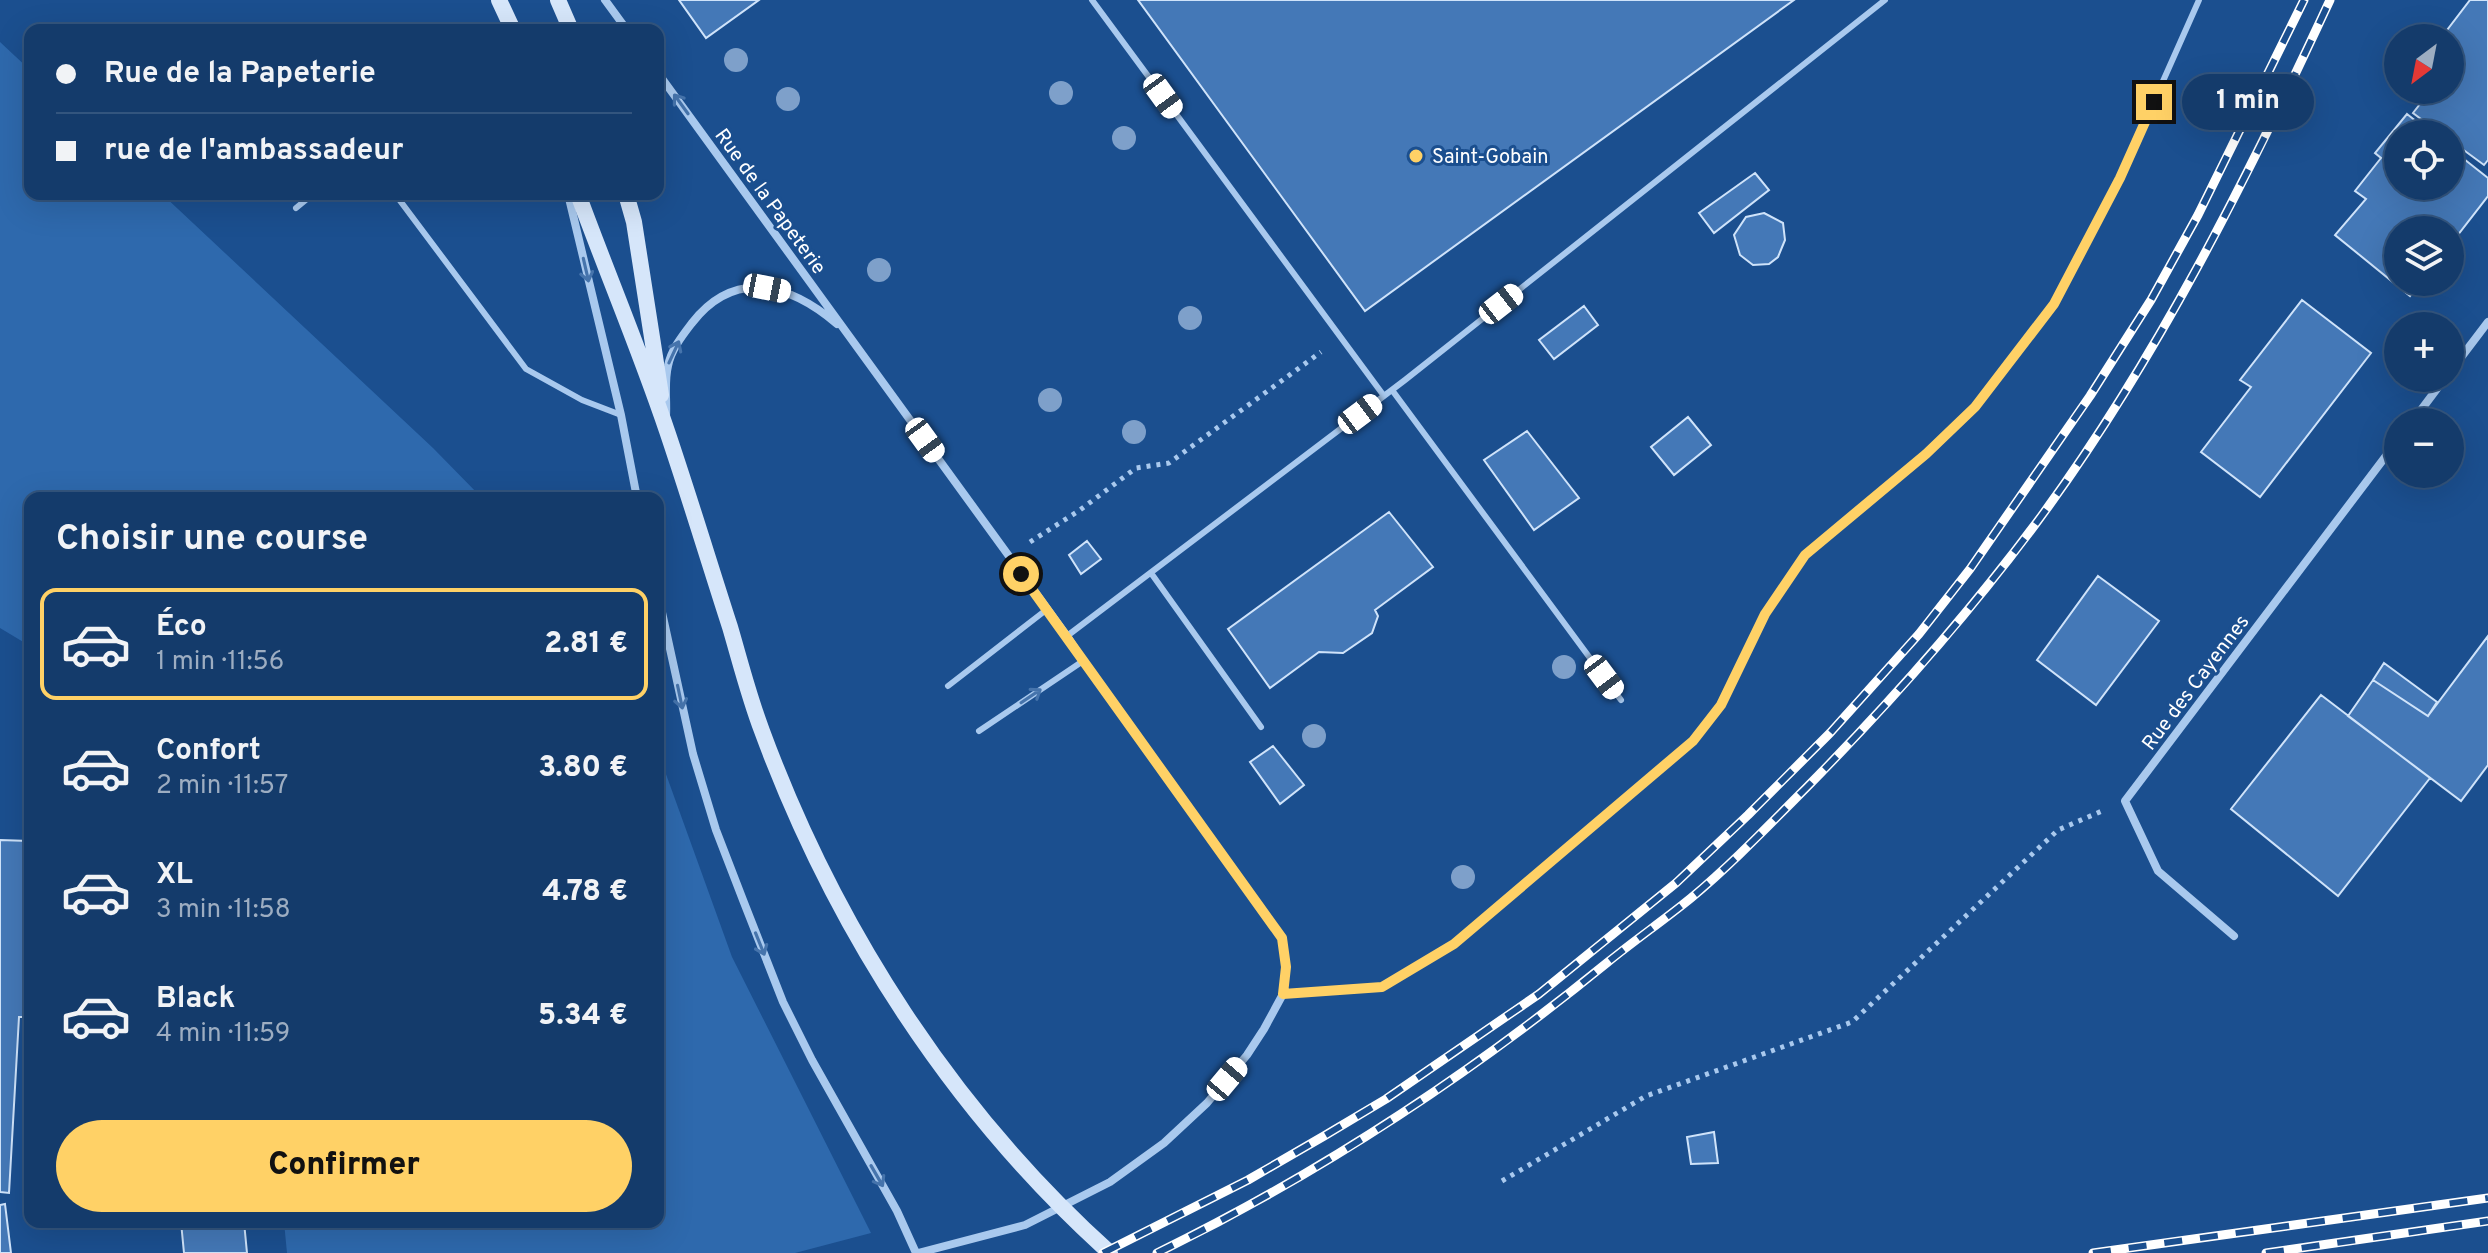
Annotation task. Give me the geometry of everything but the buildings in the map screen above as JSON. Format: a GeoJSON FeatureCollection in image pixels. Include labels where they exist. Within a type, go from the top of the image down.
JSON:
{"type":"FeatureCollection","features":[{"type":"Feature","properties":{"kind":"main road"},"geometry":{"type":"LineString","coordinates":[[499,0],[509,24]]}},
{"type":"Feature","properties":{"kind":"main road"},"geometry":{"type":"LineString","coordinates":[[558,0],[568,24]]}},
{"type":"Feature","properties":{"kind":"main road"},"geometry":{"type":"LineString","coordinates":[[580,200],[666,429],[761,729],[795,815],[834,893],[878,972],[928,1050],[987,1124],[1073,1220],[1110,1253]]}},
{"type":"Feature","properties":{"kind":"main road"},"geometry":{"type":"LineString","coordinates":[[628,200],[634,222],[666,429]]}},
{"type":"Feature","properties":{"kind":"street"},"geometry":{"type":"LineString","coordinates":[[605,0],[623,24]]}},
{"type":"Feature","properties":{"kind":"street","name":"Rue de la Papeterie"},"geometry":{"type":"LineString","coordinates":[[664,81],[1282,938],[1286,967],[1283,994],[1264,1029],[1207,1103],[1164,1143],[1110,1182],[1025,1225],[917,1253]]}},
{"type":"Feature","properties":{"kind":"street"},"geometry":{"type":"LineString","coordinates":[[569,200],[621,415],[636,492]]}},
{"type":"Feature","properties":{"kind":"street","name":"Rue de la Papeterie"},"geometry":{"type":"LineString","coordinates":[[666,429],[668,366],[674,350],[697,317],[722,296],[750,288],[783,291],[824,313],[840,326],[858,348]]}},
{"type":"Feature","properties":{"kind":"street"},"geometry":{"type":"LineString","coordinates":[[2464,354],[2488,322]]}},
{"type":"Feature","properties":{"kind":"street","name":"Rue des Cayennes"},"geometry":{"type":"LineString","coordinates":[[2125,801],[2384,459]]}},
{"type":"Feature","properties":{"kind":"street"},"geometry":{"type":"LineString","coordinates":[[664,621],[693,754],[716,830],[783,1002],[917,1253]]}},
{"type":"Feature","properties":{"kind":"street"},"geometry":{"type":"LineString","coordinates":[[2125,801],[2158,871],[2234,936]]}},
{"type":"Feature","properties":{"kind":"lane"},"geometry":{"type":"LineString","coordinates":[[1092,0],[1384,396]]}},
{"type":"Feature","properties":{"kind":"lane"},"geometry":{"type":"LineString","coordinates":[[1067,636],[1392,390],[1885,0]]}},
{"type":"Feature","properties":{"kind":"lane"},"geometry":{"type":"LineString","coordinates":[[1283,994],[1382,987],[1454,944],[1693,741],[1721,705],[1765,614],[1805,555],[1926,454],[1975,407],[2054,304],[2120,178],[2199,0]]}},
{"type":"Feature","properties":{"kind":"lane"},"geometry":{"type":"LineString","coordinates":[[296,208],[306,200]]}},
{"type":"Feature","properties":{"kind":"lane"},"geometry":{"type":"LineString","coordinates":[[399,200],[526,369],[582,400],[621,415]]}},
{"type":"Feature","properties":{"kind":"lane"},"geometry":{"type":"LineString","coordinates":[[1392,390],[1621,700]]}},
{"type":"Feature","properties":{"kind":"lane"},"geometry":{"type":"LineString","coordinates":[[1151,573],[1261,727]]}},
{"type":"Feature","properties":{"kind":"lane"},"geometry":{"type":"LineString","coordinates":[[948,686],[1046,610]]}},
{"type":"Feature","properties":{"kind":"lane"},"geometry":{"type":"LineString","coordinates":[[979,731],[1083,661]]}},
{"type":"Feature","properties":{"kind":"path"},"geometry":{"type":"LineString","coordinates":[[1009,556],[1080,510],[1136,468],[1169,463],[1341,337]]}},
{"type":"Feature","properties":{"kind":"path"},"geometry":{"type":"LineString","coordinates":[[1502,1181],[1646,1096],[1852,1022],[2058,830],[2125,801]]}},
{"type":"Feature","properties":{"kind":"shaded area"},"geometry":{"type":"Polygon","coordinates":[[[0,42],[24,64],[24,200],[168,200],[476,492],[24,492],[24,642],[0,628],[0,42]]]}},
{"type":"Feature","properties":{"kind":"shaded area"},"geometry":{"type":"Polygon","coordinates":[[[664,769],[732,957],[871,1233],[795,1253],[287,1253],[285,1228],[664,1228],[664,769]]]}},
{"type":"Feature","properties":{"kind":"railway"},"geometry":{"type":"LineString","coordinates":[[1103,1253],[1248,1180],[1324,1136],[1386,1099],[1539,994],[1676,883],[1830,733],[1919,634],[1970,569],[2090,396],[2151,300],[2198,215],[2304,0]]}},
{"type":"Feature","properties":{"kind":"railway"},"geometry":{"type":"LineString","coordinates":[[1157,1253],[1276,1190],[1391,1121],[1555,1004],[1706,885],[1867,724],[1926,659],[2010,557],[2080,461],[2121,398],[2232,202],[2330,0]]}},
{"type":"Feature","properties":{"kind":"railway"},"geometry":{"type":"LineString","coordinates":[[2093,1253],[2488,1198]]}},
{"type":"Feature","properties":{"kind":"railway"},"geometry":{"type":"LineString","coordinates":[[2266,1253],[2488,1221]]}},
{"type":"Feature","properties":{"kind":"place","name":"Saint-Gobain"},"geometry":{"type":"Point","coordinates":[1416,156]}},
{"type":"Feature","properties":{"kind":"route"},"geometry":{"type":"LineString","coordinates":[[1021,574],[1282,938],[1286,967],[1283,994],[1382,987],[1454,944],[1693,741],[1721,705],[1765,614],[1805,555],[1926,454],[1975,407],[2054,304],[2120,178],[2154,102]]}}]}
